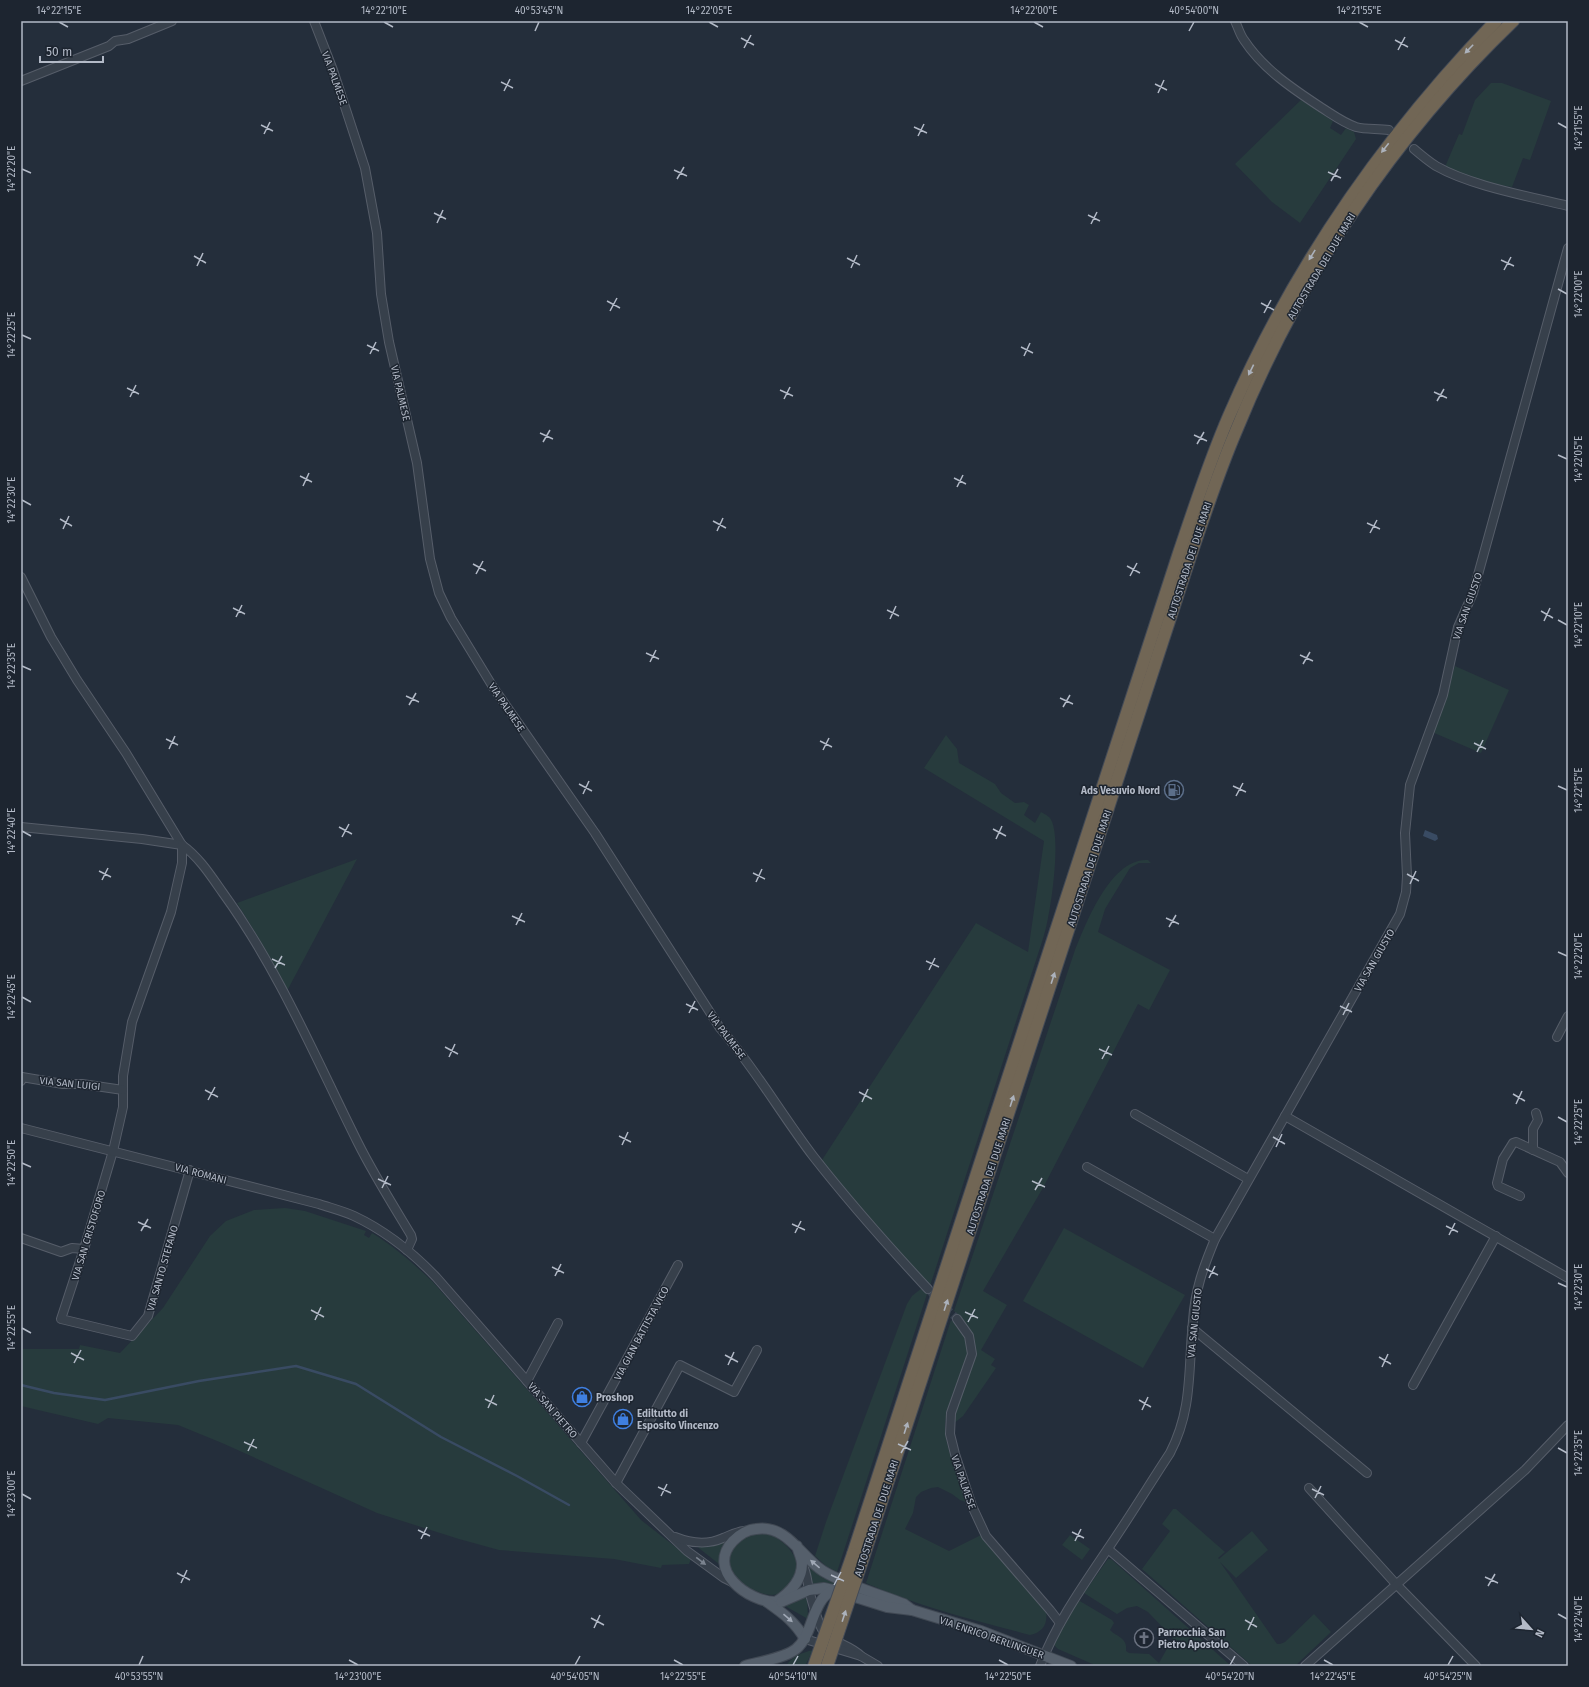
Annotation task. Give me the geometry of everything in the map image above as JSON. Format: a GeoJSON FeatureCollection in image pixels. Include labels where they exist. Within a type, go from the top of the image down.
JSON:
{"type":"FeatureCollection","features":[{"type":"Feature","properties":{"kind":"highway","name":"AUTOSTRADA DEI DUE MARI"},"geometry":{"type":"LineString","coordinates":[[827,1666],[858,1556],[1176,564],[1208,469],[1229,417],[1278,315],[1301,273],[1343,208],[1378,157],[1435,87],[1496,21]]}},
{"type":"Feature","properties":{"kind":"highway","name":"AUTOSTRADA DEI DUE MARI"},"geometry":{"type":"LineString","coordinates":[[814,1666],[858,1556],[1192,552],[1236,429],[1288,321],[1319,266],[1361,202],[1387,165],[1444,94],[1513,21]]}},
{"type":"Feature","properties":{"kind":"main road"},"geometry":{"type":"LineString","coordinates":[[771,1602],[793,1588],[798,1580],[802,1564],[797,1546],[779,1532],[770,1529],[758,1528],[744,1531],[728,1546],[725,1557],[727,1574],[734,1583],[743,1590],[771,1602],[794,1622],[805,1639]]}},
{"type":"Feature","properties":{"kind":"main road","name":"VIA ENRICO BERLINGUER"},"geometry":{"type":"LineString","coordinates":[[797,1546],[813,1564],[833,1577],[904,1604],[912,1610]]}},
{"type":"Feature","properties":{"kind":"main road","name":"VIA ENRICO BERLINGUER"},"geometry":{"type":"LineString","coordinates":[[809,1590],[824,1588],[887,1607],[912,1610],[981,1631],[1071,1666]]}},
{"type":"Feature","properties":{"kind":"main road"},"geometry":{"type":"LineString","coordinates":[[771,1602],[783,1602],[809,1590]]}},
{"type":"Feature","properties":{"kind":"main road"},"geometry":{"type":"LineString","coordinates":[[745,1666],[792,1652],[805,1639],[816,1611],[825,1595],[833,1590]]}},
{"type":"Feature","properties":{"kind":"street"},"geometry":{"type":"LineString","coordinates":[[21,81],[109,46],[115,41],[128,39],[172,21]]}},
{"type":"Feature","properties":{"kind":"street","name":"VIA PALMESE"},"geometry":{"type":"LineString","coordinates":[[314,21],[333,70],[365,168],[378,233],[381,294],[391,349],[417,463],[430,559],[439,593],[451,618],[493,687],[595,834],[720,1028],[737,1048],[813,1155],[869,1223],[928,1289]]}},
{"type":"Feature","properties":{"kind":"street"},"geometry":{"type":"LineString","coordinates":[[1235,21],[1243,39],[1252,51],[1294,90],[1355,127],[1366,129],[1382,128],[1390,130]]}},
{"type":"Feature","properties":{"kind":"street"},"geometry":{"type":"LineString","coordinates":[[1414,149],[1436,166],[1466,178],[1568,206]]}},
{"type":"Feature","properties":{"kind":"street","name":"VIA SAN GIUSTO"},"geometry":{"type":"LineString","coordinates":[[1040,1666],[1060,1623],[1077,1594],[1108,1549],[1177,1440],[1184,1420],[1189,1393],[1192,1328],[1198,1284],[1215,1239],[1400,914],[1406,892],[1407,876],[1405,833],[1410,785],[1443,695],[1458,627],[1473,593],[1568,248]]}},
{"type":"Feature","properties":{"kind":"street"},"geometry":{"type":"LineString","coordinates":[[21,577],[54,643],[126,753],[182,845]]}},
{"type":"Feature","properties":{"kind":"street"},"geometry":{"type":"LineString","coordinates":[[21,827],[142,839],[182,845],[190,850],[236,910],[260,947],[308,1040],[359,1145],[411,1235],[412,1239],[407,1250]]}},
{"type":"Feature","properties":{"kind":"street","name":"VIA SAN CRISTOFORO"},"geometry":{"type":"LineString","coordinates":[[61,1319],[84,1249],[113,1151],[123,1107],[123,1076],[132,1022],[171,912],[182,863],[182,845]]}},
{"type":"Feature","properties":{"kind":"street"},"geometry":{"type":"LineString","coordinates":[[1557,1037],[1568,1016]]}},
{"type":"Feature","properties":{"kind":"street","name":"VIA SAN LUIGI"},"geometry":{"type":"LineString","coordinates":[[21,1082],[22,1077],[63,1084],[82,1084],[123,1090]]}},
{"type":"Feature","properties":{"kind":"street"},"geometry":{"type":"LineString","coordinates":[[1532,1150],[1533,1129],[1538,1120],[1536,1113]]}},
{"type":"Feature","properties":{"kind":"street"},"geometry":{"type":"LineString","coordinates":[[1135,1114],[1248,1179]]}},
{"type":"Feature","properties":{"kind":"street"},"geometry":{"type":"LineString","coordinates":[[1285,1116],[1568,1278]]}},
{"type":"Feature","properties":{"kind":"street","name":"VIA ROMANI"},"geometry":{"type":"LineString","coordinates":[[21,1128],[319,1204],[354,1216],[378,1230]]}},
{"type":"Feature","properties":{"kind":"street"},"geometry":{"type":"LineString","coordinates":[[1520,1196],[1497,1185],[1503,1159],[1514,1142],[1560,1162],[1568,1173]]}},
{"type":"Feature","properties":{"kind":"street"},"geometry":{"type":"LineString","coordinates":[[1087,1167],[1215,1239]]}},
{"type":"Feature","properties":{"kind":"street","name":"VIA SANTO STEFANO"},"geometry":{"type":"LineString","coordinates":[[61,1319],[132,1336],[148,1316],[190,1170]]}},
{"type":"Feature","properties":{"kind":"street","name":"VIA SAN PIETRO"},"geometry":{"type":"LineString","coordinates":[[378,1230],[420,1260],[453,1295],[616,1483],[687,1551],[724,1578],[734,1583]]}},
{"type":"Feature","properties":{"kind":"street"},"geometry":{"type":"LineString","coordinates":[[1413,1385],[1496,1236]]}},
{"type":"Feature","properties":{"kind":"street"},"geometry":{"type":"LineString","coordinates":[[21,1238],[61,1252],[72,1248],[84,1249]]}},
{"type":"Feature","properties":{"kind":"street","name":"VIA GIAN BATTISTA VICO"},"geometry":{"type":"LineString","coordinates":[[581,1443],[678,1265]]}},
{"type":"Feature","properties":{"kind":"street","name":"VIA PALMESE"},"geometry":{"type":"LineString","coordinates":[[957,1319],[969,1336],[972,1354],[951,1414],[950,1434],[951,1443],[972,1506],[986,1536],[1060,1623]]}},
{"type":"Feature","properties":{"kind":"street"},"geometry":{"type":"LineString","coordinates":[[527,1381],[558,1323]]}},
{"type":"Feature","properties":{"kind":"street"},"geometry":{"type":"LineString","coordinates":[[1192,1328],[1367,1473]]}},
{"type":"Feature","properties":{"kind":"street"},"geometry":{"type":"LineString","coordinates":[[616,1483],[680,1365],[734,1392],[757,1350]]}},
{"type":"Feature","properties":{"kind":"street"},"geometry":{"type":"LineString","coordinates":[[1305,1666],[1525,1470],[1568,1425]]}},
{"type":"Feature","properties":{"kind":"street"},"geometry":{"type":"LineString","coordinates":[[1309,1488],[1396,1584],[1476,1666]]}},
{"type":"Feature","properties":{"kind":"street"},"geometry":{"type":"LineString","coordinates":[[672,1535],[690,1542],[714,1542],[736,1532],[744,1531]]}},
{"type":"Feature","properties":{"kind":"street"},"geometry":{"type":"LineString","coordinates":[[1108,1549],[1244,1666]]}},
{"type":"Feature","properties":{"kind":"street"},"geometry":{"type":"LineString","coordinates":[[802,1564],[806,1570],[809,1590],[822,1630],[826,1635],[857,1651],[861,1656]]}},
{"type":"Feature","properties":{"kind":"street"},"geometry":{"type":"LineString","coordinates":[[805,1639],[861,1656],[878,1666]]}},
{"type":"Feature","properties":{"kind":"green space"},"geometry":{"type":"Polygon","coordinates":[[[1491,83],[1502,83],[1551,101],[1530,160],[1523,158],[1512,187],[1489,183],[1445,167],[1459,134],[1462,135],[1475,100],[1491,83]]]}},
{"type":"Feature","properties":{"kind":"green space"},"geometry":{"type":"Polygon","coordinates":[[[1301,100],[1333,121],[1330,128],[1341,135],[1346,128],[1354,132],[1356,139],[1300,223],[1272,202],[1235,164],[1301,100]]]}},
{"type":"Feature","properties":{"kind":"green space"},"geometry":{"type":"Polygon","coordinates":[[[1455,666],[1509,690],[1481,753],[1432,732],[1455,666]]]}},
{"type":"Feature","properties":{"kind":"green space"},"geometry":{"type":"Polygon","coordinates":[[[946,735],[957,749],[959,763],[995,784],[1001,793],[1015,803],[1024,802],[1029,805],[1024,815],[1035,823],[1041,812],[1049,817],[1053,824],[1055,835],[1055,865],[1052,896],[1044,936],[930,1286],[865,1214],[822,1160],[976,923],[1028,952],[1044,841],[924,768],[946,735]]]}},
{"type":"Feature","properties":{"kind":"green space"},"geometry":{"type":"Polygon","coordinates":[[[357,859],[287,991],[258,937],[237,903],[357,859]]]}},
{"type":"Feature","properties":{"kind":"green space"},"geometry":{"type":"Polygon","coordinates":[[[1148,860],[1151,863],[1139,863],[1130,868],[1105,909],[1098,932],[1170,970],[1149,1010],[1138,1004],[1044,1186],[983,1291],[1007,1305],[981,1350],[995,1359],[991,1365],[996,1368],[963,1416],[953,1424],[953,1414],[975,1353],[969,1330],[963,1320],[954,1311],[1074,953],[1092,910],[1111,881],[1122,869],[1135,862],[1148,860]]]}},
{"type":"Feature","properties":{"kind":"green space"},"geometry":{"type":"Polygon","coordinates":[[[285,1208],[305,1211],[366,1231],[364,1235],[369,1238],[372,1233],[389,1244],[411,1262],[433,1282],[641,1520],[691,1559],[689,1564],[662,1565],[661,1568],[614,1559],[499,1550],[377,1513],[222,1443],[178,1425],[108,1418],[98,1424],[21,1406],[21,1349],[79,1349],[80,1345],[120,1353],[163,1308],[210,1236],[226,1221],[254,1210],[285,1208]]]}},
{"type":"Feature","properties":{"kind":"green space"},"geometry":{"type":"Polygon","coordinates":[[[1064,1228],[1185,1295],[1143,1368],[1023,1301],[1064,1228]]]}},
{"type":"Feature","properties":{"kind":"green space"},"geometry":{"type":"Polygon","coordinates":[[[922,1288],[927,1294],[837,1572],[826,1566],[815,1556],[826,1522],[907,1304],[912,1296],[922,1288]]]}},
{"type":"Feature","properties":{"kind":"green space"},"geometry":{"type":"Polygon","coordinates":[[[951,1320],[962,1333],[967,1346],[967,1359],[947,1413],[945,1427],[950,1455],[968,1503],[938,1487],[921,1492],[916,1497],[913,1513],[905,1529],[949,1551],[981,1535],[1046,1611],[1044,1627],[1035,1634],[1030,1635],[926,1606],[886,1592],[866,1583],[951,1320]]]}},
{"type":"Feature","properties":{"kind":"green space"},"geometry":{"type":"Polygon","coordinates":[[[1173,1509],[1176,1509],[1225,1552],[1218,1558],[1219,1559],[1252,1531],[1268,1550],[1236,1578],[1220,1562],[1277,1644],[1285,1642],[1314,1614],[1331,1632],[1295,1666],[1253,1666],[1250,1664],[1142,1569],[1170,1531],[1162,1524],[1173,1509]]]}},
{"type":"Feature","properties":{"kind":"green space"},"geometry":{"type":"Polygon","coordinates":[[[762,1532],[779,1539],[792,1552],[796,1560],[797,1569],[795,1577],[784,1590],[774,1595],[752,1589],[732,1574],[728,1567],[730,1551],[735,1542],[743,1536],[762,1532]]]}},
{"type":"Feature","properties":{"kind":"green space"},"geometry":{"type":"Polygon","coordinates":[[[1070,1535],[1090,1549],[1082,1560],[1062,1545],[1070,1535]]]}},
{"type":"Feature","properties":{"kind":"green space"},"geometry":{"type":"Polygon","coordinates":[[[730,1540],[724,1568],[695,1545],[730,1540]]]}},
{"type":"Feature","properties":{"kind":"green space"},"geometry":{"type":"Polygon","coordinates":[[[1108,1559],[1111,1559],[1231,1666],[1097,1666],[1058,1649],[1054,1645],[1064,1621],[1078,1600],[1112,1620],[1114,1623],[1110,1630],[1124,1640],[1126,1651],[1129,1653],[1149,1654],[1159,1663],[1173,1638],[1148,1612],[1137,1606],[1127,1608],[1117,1614],[1084,1593],[1108,1559]]]}},
{"type":"Feature","properties":{"kind":"green space"},"geometry":{"type":"Polygon","coordinates":[[[809,1564],[839,1584],[838,1587],[812,1587],[809,1564]]]}},
{"type":"Feature","properties":{"kind":"green space"},"geometry":{"type":"Polygon","coordinates":[[[807,1595],[808,1619],[785,1606],[807,1595]]]}},
{"type":"Feature","properties":{"kind":"green space"},"geometry":{"type":"Polygon","coordinates":[[[813,1650],[805,1666],[786,1666],[801,1653],[813,1650]]]}},
{"type":"Feature","properties":{"kind":"water"},"geometry":{"type":"Polygon","coordinates":[[[1425,830],[1437,835],[1438,839],[1435,841],[1423,836],[1425,830]]]}},
{"type":"Feature","properties":{"kind":"waterway"},"geometry":{"type":"LineString","coordinates":[[21,1385],[54,1393],[105,1400],[199,1381],[296,1366],[356,1384],[441,1437],[517,1476],[569,1505]]}},
{"type":"Feature","properties":{"kind":"tunnel"},"geometry":{"type":"LineString","coordinates":[[928,1289],[957,1319]]}},
{"type":"Feature","properties":{"kind":"place","name":"Ads Vesuvio Nord"},"geometry":{"type":"Point","coordinates":[1174,790]}},
{"type":"Feature","properties":{"kind":"place","name":"Proshop"},"geometry":{"type":"Point","coordinates":[582,1397]}},
{"type":"Feature","properties":{"kind":"place","name":"Ediltutto di Esposito Vincenzo"},"geometry":{"type":"Point","coordinates":[623,1419]}},
{"type":"Feature","properties":{"kind":"place","name":"Parrocchia San Pietro Apostolo"},"geometry":{"type":"Point","coordinates":[1144,1638]}}]}
